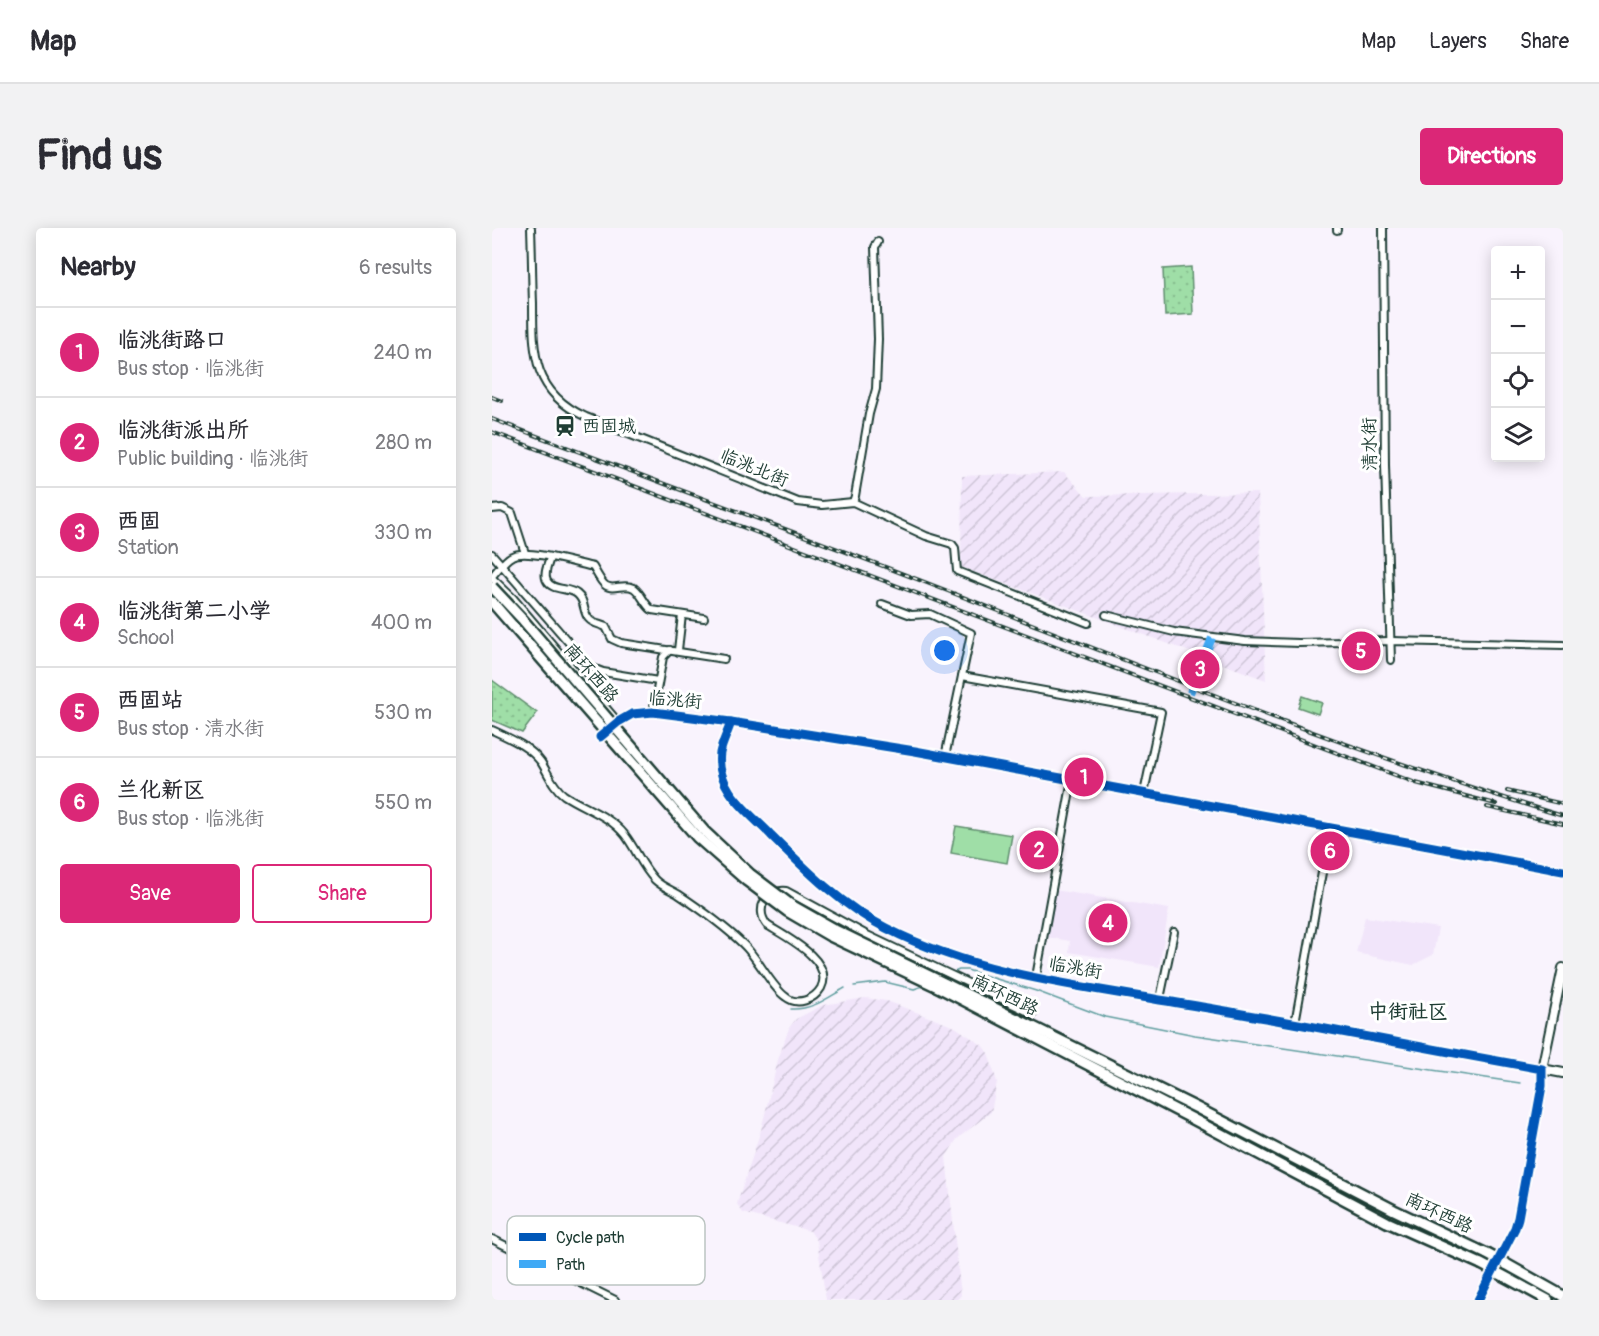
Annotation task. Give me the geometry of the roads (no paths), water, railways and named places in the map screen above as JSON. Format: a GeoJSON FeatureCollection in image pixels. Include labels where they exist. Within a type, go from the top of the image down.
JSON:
{"type":"FeatureCollection","features":[{"type":"Feature","properties":{"kind":"highway","name":"南环西路"},"geometry":{"type":"LineString","coordinates":[[492,587],[704,831],[750,874],[791,905],[1387,1222],[1481,1264],[1548,1300]]}},
{"type":"Feature","properties":{"kind":"highway","name":"南环西路"},"geometry":{"type":"LineString","coordinates":[[492,602],[697,837],[747,881],[788,911],[830,936],[945,987],[1197,1108],[1394,1210],[1487,1254],[1561,1295]]}},
{"type":"Feature","properties":{"kind":"main road"},"geometry":{"type":"LineString","coordinates":[[1563,968],[1542,1070],[1563,1073]]}},
{"type":"Feature","properties":{"kind":"main road"},"geometry":{"type":"LineString","coordinates":[[1191,1118],[1197,1108]]}},
{"type":"Feature","properties":{"kind":"street","name":"临洮北街"},"geometry":{"type":"LineString","coordinates":[[531,228],[535,354],[544,383],[558,399],[586,417],[798,502],[822,505],[853,502]]}},
{"type":"Feature","properties":{"kind":"street","name":"清水街"},"geometry":{"type":"LineString","coordinates":[[1383,228],[1385,465],[1391,660]]}},
{"type":"Feature","properties":{"kind":"street"},"geometry":{"type":"LineString","coordinates":[[878,242],[875,247],[878,339],[876,389],[868,414],[853,502],[926,536],[952,544],[955,548],[957,571],[1088,623]]}},
{"type":"Feature","properties":{"kind":"street"},"geometry":{"type":"LineString","coordinates":[[492,508],[502,508],[513,513],[525,553]]}},
{"type":"Feature","properties":{"kind":"street"},"geometry":{"type":"LineString","coordinates":[[600,737],[618,722],[492,577],[501,566],[514,554],[525,553],[592,567],[607,587],[625,585],[637,590],[652,610],[704,618]]}},
{"type":"Feature","properties":{"kind":"street"},"geometry":{"type":"LineString","coordinates":[[492,554],[590,667],[603,672],[658,681]]}},
{"type":"Feature","properties":{"kind":"street"},"geometry":{"type":"LineString","coordinates":[[550,558],[546,574],[548,582],[554,587],[576,592],[584,604],[587,618],[606,627],[612,639],[621,643],[724,658]]}},
{"type":"Feature","properties":{"kind":"street"},"geometry":{"type":"LineString","coordinates":[[882,604],[911,615],[930,614],[971,633],[945,757]]}},
{"type":"Feature","properties":{"kind":"street"},"geometry":{"type":"LineString","coordinates":[[678,650],[682,615]]}},
{"type":"Feature","properties":{"kind":"street"},"geometry":{"type":"LineString","coordinates":[[1106,615],[1174,632],[1245,641],[1299,643],[1391,640],[1563,645]]}},
{"type":"Feature","properties":{"kind":"street"},"geometry":{"type":"LineString","coordinates":[[653,712],[663,657],[670,650]]}},
{"type":"Feature","properties":{"kind":"street"},"geometry":{"type":"LineString","coordinates":[[962,676],[1161,712],[1144,793]]}},
{"type":"Feature","properties":{"kind":"street","name":"临洮街"},"geometry":{"type":"LineString","coordinates":[[618,722],[632,714],[653,712],[731,722],[945,757],[1563,871]]}},
{"type":"Feature","properties":{"kind":"street","name":"临洮街"},"geometry":{"type":"LineString","coordinates":[[731,722],[721,751],[719,766],[723,781],[739,802],[833,894],[884,928],[941,953],[1036,977],[1542,1070]]}},
{"type":"Feature","properties":{"kind":"street"},"geometry":{"type":"LineString","coordinates":[[492,730],[519,743],[539,760],[562,794],[607,818],[626,835],[638,858],[656,881],[724,925],[750,950],[784,997],[799,1001],[813,997],[819,991],[824,977],[819,962],[814,957],[767,925],[764,920],[761,914],[764,901],[773,892],[779,891],[786,891],[960,981],[1033,1014]]}},
{"type":"Feature","properties":{"kind":"street","name":"临洮街"},"geometry":{"type":"LineString","coordinates":[[1036,977],[1072,780]]}},
{"type":"Feature","properties":{"kind":"street"},"geometry":{"type":"LineString","coordinates":[[1295,1023],[1330,828]]}},
{"type":"Feature","properties":{"kind":"street"},"geometry":{"type":"LineString","coordinates":[[1160,999],[1174,932]]}},
{"type":"Feature","properties":{"kind":"street"},"geometry":{"type":"LineString","coordinates":[[1478,1300],[1518,1218],[1542,1086],[1542,1070]]}},
{"type":"Feature","properties":{"kind":"street"},"geometry":{"type":"LineString","coordinates":[[492,1239],[507,1246]]}},
{"type":"Feature","properties":{"kind":"street"},"geometry":{"type":"LineString","coordinates":[[585,1285],[615,1300]]}},
{"type":"Feature","properties":{"kind":"waterway"},"geometry":{"type":"LineString","coordinates":[[952,973],[967,970],[1036,991],[1105,1017],[1195,1035],[1520,1083]]}},
{"type":"Feature","properties":{"kind":"waterway"},"geometry":{"type":"LineString","coordinates":[[854,986],[885,982],[914,989],[926,985]]}},
{"type":"Feature","properties":{"kind":"waterway"},"geometry":{"type":"LineString","coordinates":[[791,1009],[806,1008],[845,988]]}},
{"type":"Feature","properties":{"kind":"railway"},"geometry":{"type":"LineString","coordinates":[[492,397],[502,401]]}},
{"type":"Feature","properties":{"kind":"railway"},"geometry":{"type":"LineString","coordinates":[[492,419],[867,560],[1275,718],[1418,769],[1563,816]]}},
{"type":"Feature","properties":{"kind":"railway"},"geometry":{"type":"LineString","coordinates":[[492,432],[1416,783],[1496,804]]}},
{"type":"Feature","properties":{"kind":"railway"},"geometry":{"type":"LineString","coordinates":[[1507,791],[1563,804]]}},
{"type":"Feature","properties":{"kind":"railway"},"geometry":{"type":"LineString","coordinates":[[1487,807],[1563,824]]}},
{"type":"Feature","properties":{"kind":"place","name":"西固城"},"geometry":{"type":"Point","coordinates":[565,426]}},
{"type":"Feature","properties":{"kind":"place","name":"西固站"},"geometry":{"type":"Point","coordinates":[1361,651]}},
{"type":"Feature","properties":{"kind":"place","name":"西固"},"geometry":{"type":"Point","coordinates":[1200,669]}},
{"type":"Feature","properties":{"kind":"place","name":"临洮街路口"},"geometry":{"type":"Point","coordinates":[1084,777]}},
{"type":"Feature","properties":{"kind":"place","name":"临洮街派出所"},"geometry":{"type":"Point","coordinates":[1039,850]}},
{"type":"Feature","properties":{"kind":"place","name":"兰化新区"},"geometry":{"type":"Point","coordinates":[1330,851]}},
{"type":"Feature","properties":{"kind":"place","name":"临洮街第二小学"},"geometry":{"type":"Point","coordinates":[1108,923]}},
{"type":"Feature","properties":{"kind":"district","name":"中街社区"},"geometry":{"type":"Point","coordinates":[1408,1011]}}]}
